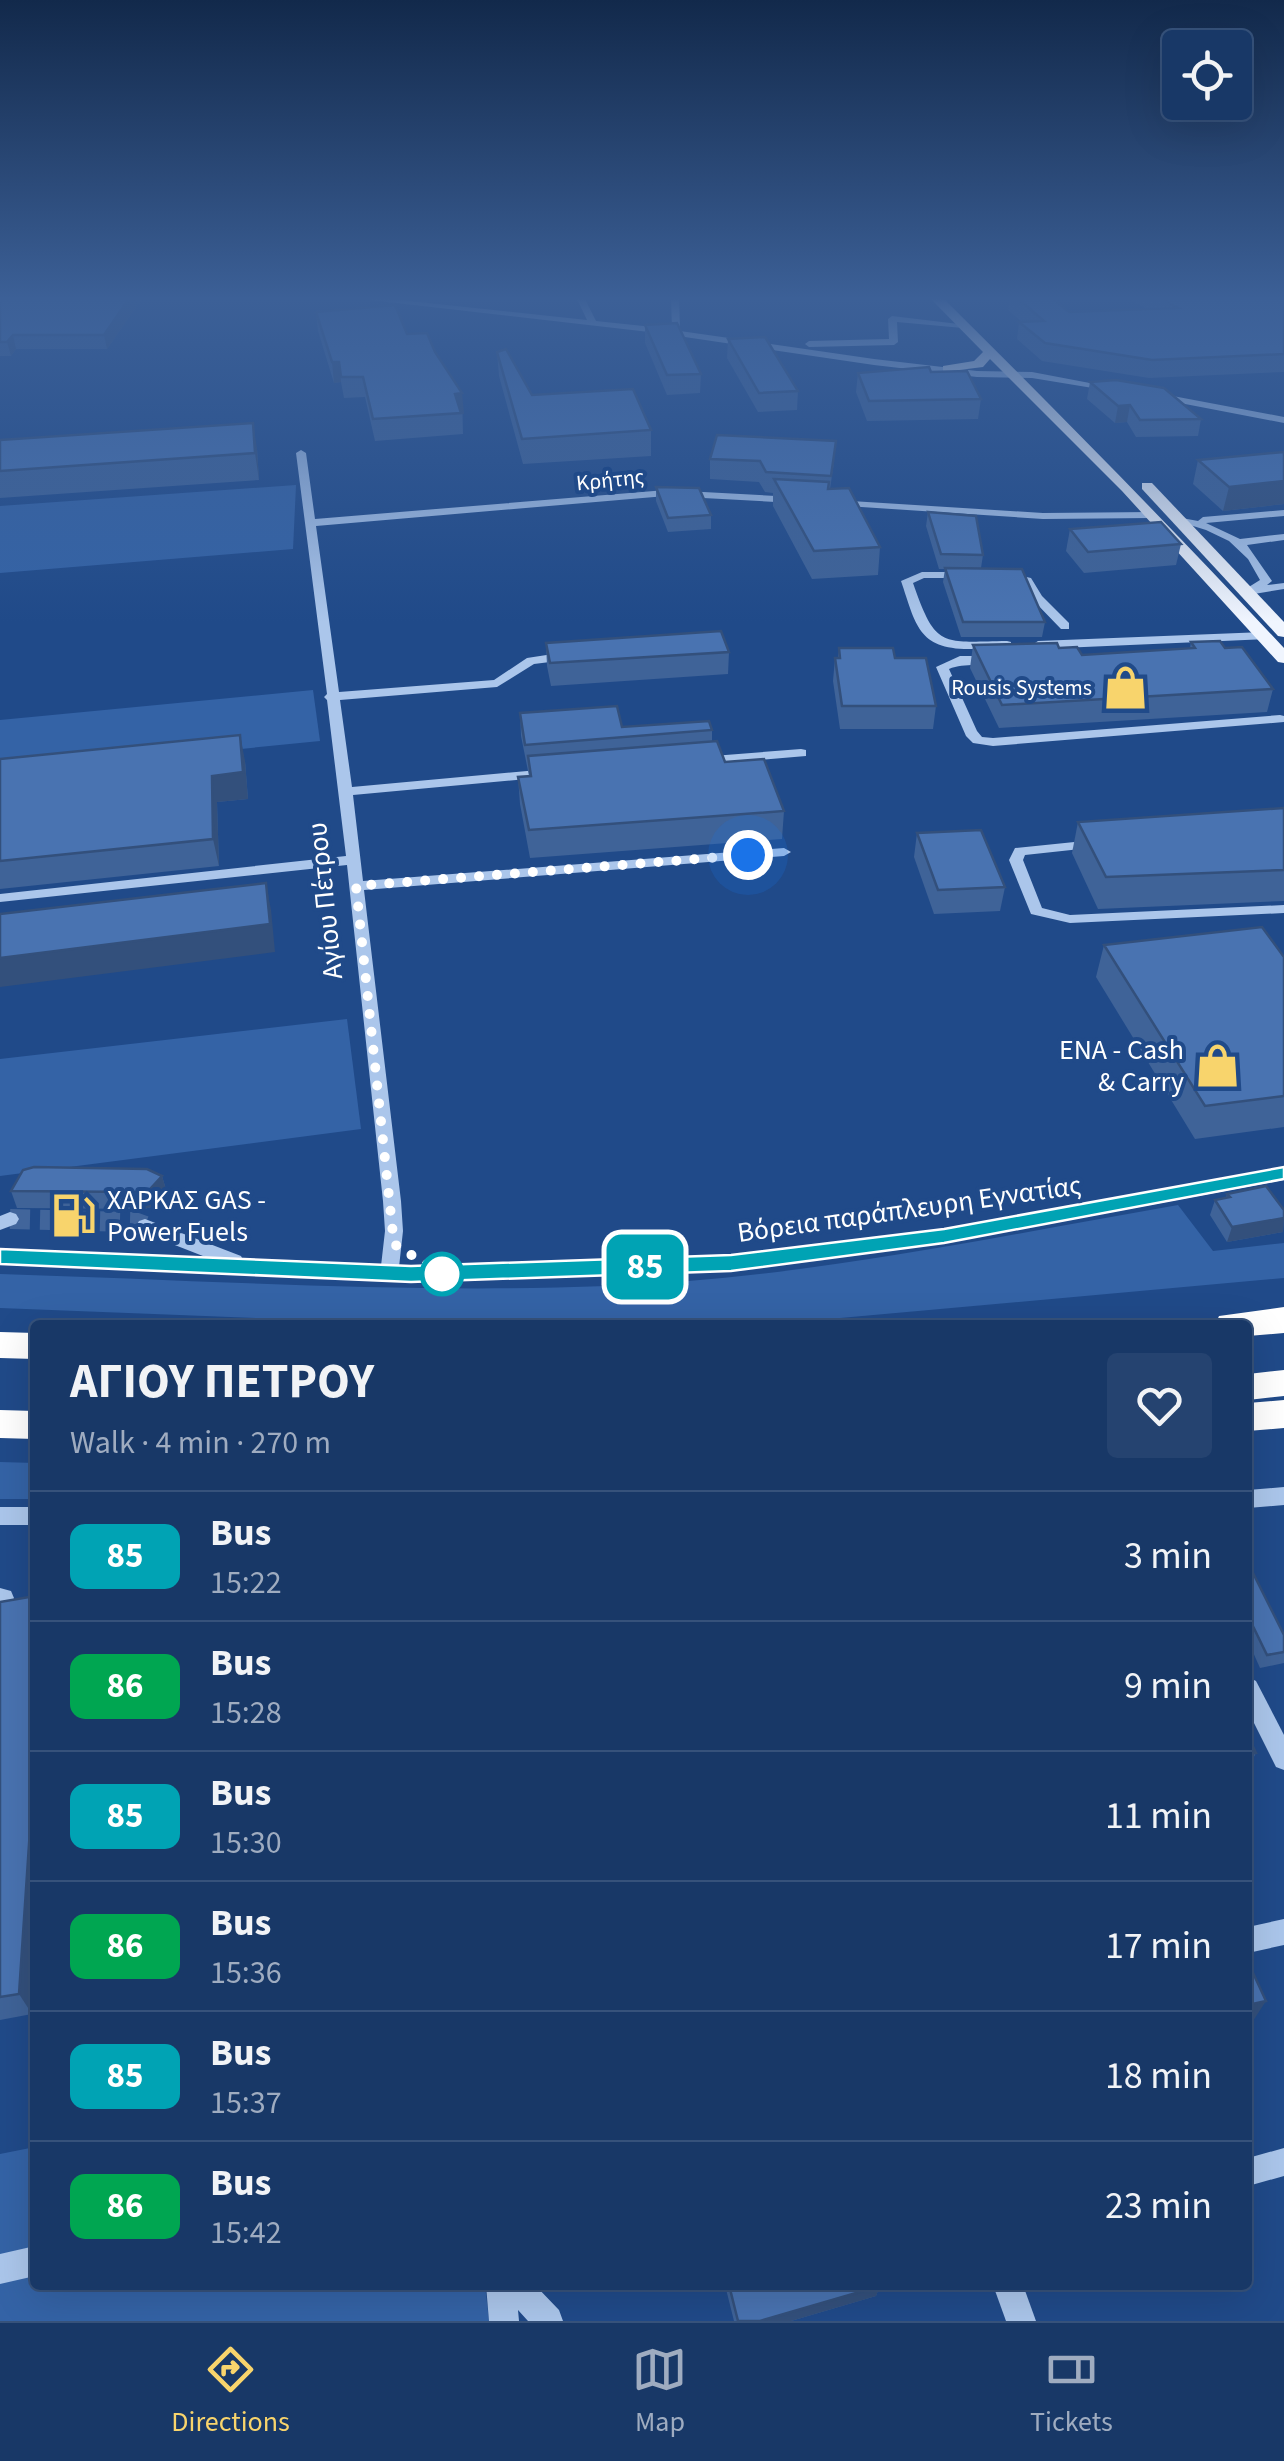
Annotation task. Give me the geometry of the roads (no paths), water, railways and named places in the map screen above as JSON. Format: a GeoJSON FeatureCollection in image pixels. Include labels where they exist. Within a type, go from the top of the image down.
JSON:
{"type":"FeatureCollection","features":[{"type":"Feature","properties":{"kind":"highway"},"geometry":{"type":"LineString","coordinates":[[1252,1323],[1284,1320]]}},
{"type":"Feature","properties":{"kind":"highway"},"geometry":{"type":"LineString","coordinates":[[0,1346],[30,1346]]}},
{"type":"Feature","properties":{"kind":"highway"},"geometry":{"type":"LineString","coordinates":[[1252,1387],[1284,1383]]}},
{"type":"Feature","properties":{"kind":"highway"},"geometry":{"type":"LineString","coordinates":[[1252,1417],[1284,1414]]}},
{"type":"Feature","properties":{"kind":"highway"},"geometry":{"type":"LineString","coordinates":[[0,1424],[30,1425]]}},
{"type":"Feature","properties":{"kind":"main road"},"geometry":{"type":"LineString","coordinates":[[1050,405],[1284,658]]}},
{"type":"Feature","properties":{"kind":"main road"},"geometry":{"type":"LineString","coordinates":[[1056,405],[1182,520],[1284,632]]}},
{"type":"Feature","properties":{"kind":"street"},"geometry":{"type":"LineString","coordinates":[[1206,405],[1284,420]]}},
{"type":"Feature","properties":{"kind":"street","name":"Αγίου Πέτρου"},"geometry":{"type":"LineString","coordinates":[[300,453],[330,697],[346,792],[392,1201],[394,1231],[389,1273]]}},
{"type":"Feature","properties":{"kind":"street","name":"Κρήτης"},"geometry":{"type":"LineString","coordinates":[[311,523],[666,493],[1031,516],[1152,515]]}},
{"type":"Feature","properties":{"kind":"street"},"geometry":{"type":"LineString","coordinates":[[1182,520],[1284,512]]}},
{"type":"Feature","properties":{"kind":"street"},"geometry":{"type":"LineString","coordinates":[[1182,520],[1213,526],[1240,542],[1266,581],[1248,592]]}},
{"type":"Feature","properties":{"kind":"street"},"geometry":{"type":"LineString","coordinates":[[1240,542],[1284,537]]}},
{"type":"Feature","properties":{"kind":"street"},"geometry":{"type":"LineString","coordinates":[[979,575],[922,575],[907,581],[930,638],[947,645],[1108,645],[1264,636]]}},
{"type":"Feature","properties":{"kind":"street"},"geometry":{"type":"LineString","coordinates":[[998,575],[1024,577],[1065,626]]}},
{"type":"Feature","properties":{"kind":"street"},"geometry":{"type":"LineString","coordinates":[[1248,592],[1284,586]]}},
{"type":"Feature","properties":{"kind":"street"},"geometry":{"type":"LineString","coordinates":[[1119,658],[1184,654],[1214,641]]}},
{"type":"Feature","properties":{"kind":"street"},"geometry":{"type":"LineString","coordinates":[[330,697],[497,683],[532,661],[586,654]]}},
{"type":"Feature","properties":{"kind":"street"},"geometry":{"type":"LineString","coordinates":[[1031,660],[1085,659]]}},
{"type":"Feature","properties":{"kind":"street"},"geometry":{"type":"LineString","coordinates":[[1013,660],[960,660],[942,667],[971,733],[978,740],[1280,720]]}},
{"type":"Feature","properties":{"kind":"street"},"geometry":{"type":"LineString","coordinates":[[683,762],[801,753]]}},
{"type":"Feature","properties":{"kind":"street"},"geometry":{"type":"LineString","coordinates":[[346,792],[566,772]]}},
{"type":"Feature","properties":{"kind":"street"},"geometry":{"type":"LineString","coordinates":[[1108,843],[1020,850],[1016,860],[1036,910],[1070,920],[1284,910]]}},
{"type":"Feature","properties":{"kind":"street"},"geometry":{"type":"LineString","coordinates":[[356,886],[784,852]]}},
{"type":"Feature","properties":{"kind":"street"},"geometry":{"type":"LineString","coordinates":[[0,898],[352,860]]}},
{"type":"Feature","properties":{"kind":"street","name":"Βόρεια παράπλευρη Εγνατίας"},"geometry":{"type":"LineString","coordinates":[[0,1256],[482,1274],[731,1263],[944,1236],[1284,1174]]}},
{"type":"Feature","properties":{"kind":"street"},"geometry":{"type":"LineString","coordinates":[[145,1226],[248,1267]]}},
{"type":"Feature","properties":{"kind":"street"},"geometry":{"type":"LineString","coordinates":[[1252,1499],[1284,1496]]}},
{"type":"Feature","properties":{"kind":"street"},"geometry":{"type":"LineString","coordinates":[[0,1516],[30,1516]]}},
{"type":"Feature","properties":{"kind":"street"},"geometry":{"type":"LineString","coordinates":[[1252,1696],[1284,1758]]}},
{"type":"Feature","properties":{"kind":"street"},"geometry":{"type":"LineString","coordinates":[[1252,1939],[1284,1932]]}},
{"type":"Feature","properties":{"kind":"street"},"geometry":{"type":"LineString","coordinates":[[1252,2171],[1284,2162]]}},
{"type":"Feature","properties":{"kind":"street"},"geometry":{"type":"LineString","coordinates":[[0,2269],[30,2263]]}},
{"type":"Feature","properties":{"kind":"street"},"geometry":{"type":"LineString","coordinates":[[501,2290],[504,2321]]}},
{"type":"Feature","properties":{"kind":"street"},"geometry":{"type":"LineString","coordinates":[[520,2290],[548,2321]]}},
{"type":"Feature","properties":{"kind":"street"},"geometry":{"type":"LineString","coordinates":[[1010,2290],[1021,2321]]}},
{"type":"Feature","properties":{"kind":"tunnel"},"geometry":{"type":"LineString","coordinates":[[10,1219],[134,1222],[145,1226]]}},
{"type":"Feature","properties":{"kind":"place","name":"Rousis Systems"},"geometry":{"type":"Point","coordinates":[1125,687]}},
{"type":"Feature","properties":{"kind":"place","name":"ENA - Cash & Carry"},"geometry":{"type":"Point","coordinates":[1217,1065]}},
{"type":"Feature","properties":{"kind":"place","name":"ΧΑΡΚΑΣ GAS - Power Fuels"},"geometry":{"type":"Point","coordinates":[74,1215]}}]}
